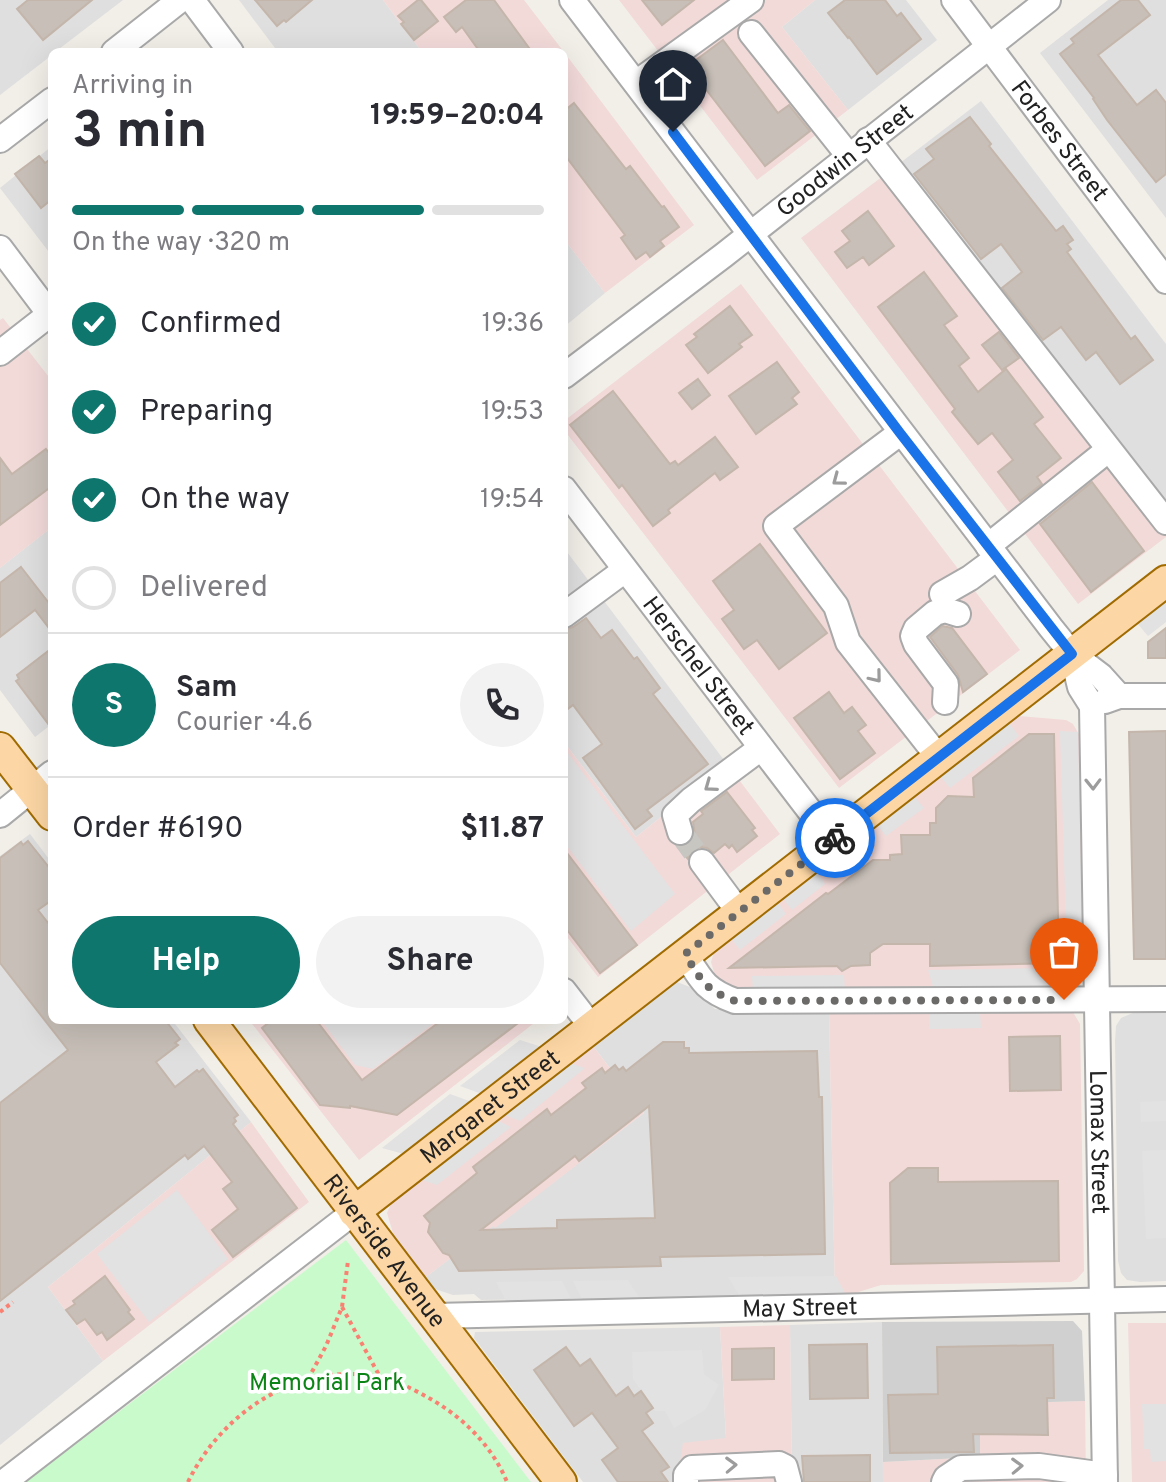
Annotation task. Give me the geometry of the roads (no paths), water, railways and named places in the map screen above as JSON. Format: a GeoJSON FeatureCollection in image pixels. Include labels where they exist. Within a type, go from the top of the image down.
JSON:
{"type":"FeatureCollection","features":[{"type":"Feature","properties":{"kind":"main road","name":"Margaret Street"},"geometry":{"type":"LineString","coordinates":[[354,1212],[1166,581]]}},
{"type":"Feature","properties":{"kind":"main road"},"geometry":{"type":"LineString","coordinates":[[0,748],[42,781],[48,801]]}},
{"type":"Feature","properties":{"kind":"main road","name":"Riverside Avenue"},"geometry":{"type":"LineString","coordinates":[[212,1024],[561,1482]]}},
{"type":"Feature","properties":{"kind":"street"},"geometry":{"type":"LineString","coordinates":[[119,48],[180,0]]}},
{"type":"Feature","properties":{"kind":"street"},"geometry":{"type":"LineString","coordinates":[[192,0],[228,48]]}},
{"type":"Feature","properties":{"kind":"street"},"geometry":{"type":"LineString","coordinates":[[572,0],[900,433],[1072,654],[1101,676],[1119,696]]}},
{"type":"Feature","properties":{"kind":"street"},"geometry":{"type":"LineString","coordinates":[[636,83],[751,0]]}},
{"type":"Feature","properties":{"kind":"street","name":"Forbes Street"},"geometry":{"type":"LineString","coordinates":[[954,0],[1166,281]]}},
{"type":"Feature","properties":{"kind":"street","name":"Goodwin Street"},"geometry":{"type":"LineString","coordinates":[[568,373],[1048,0]]}},
{"type":"Feature","properties":{"kind":"street"},"geometry":{"type":"LineString","coordinates":[[751,33],[849,156]]}},
{"type":"Feature","properties":{"kind":"street"},"geometry":{"type":"LineString","coordinates":[[0,140],[48,103]]}},
{"type":"Feature","properties":{"kind":"street"},"geometry":{"type":"LineString","coordinates":[[868,140],[1166,522]]}},
{"type":"Feature","properties":{"kind":"street"},"geometry":{"type":"LineString","coordinates":[[0,248],[48,311]]}},
{"type":"Feature","properties":{"kind":"street"},"geometry":{"type":"LineString","coordinates":[[0,353],[48,317]]}},
{"type":"Feature","properties":{"kind":"street"},"geometry":{"type":"LineString","coordinates":[[900,433],[776,526],[836,606],[848,642],[939,758]]}},
{"type":"Feature","properties":{"kind":"street"},"geometry":{"type":"LineString","coordinates":[[942,594],[970,578],[992,552],[1108,450]]}},
{"type":"Feature","properties":{"kind":"street","name":"Herschel Street"},"geometry":{"type":"LineString","coordinates":[[568,494],[832,840]]}},
{"type":"Feature","properties":{"kind":"street"},"geometry":{"type":"LineString","coordinates":[[568,612],[625,570]]}},
{"type":"Feature","properties":{"kind":"street"},"geometry":{"type":"LineString","coordinates":[[945,702],[946,684],[913,636],[916,629],[935,613],[945,610],[958,614]]}},
{"type":"Feature","properties":{"kind":"street"},"geometry":{"type":"LineString","coordinates":[[1072,654],[1080,687],[1092,706],[1119,696],[1166,696]]}},
{"type":"Feature","properties":{"kind":"street","name":"Lomax Street"},"geometry":{"type":"LineString","coordinates":[[1092,706],[1105,1478]]}},
{"type":"Feature","properties":{"kind":"street"},"geometry":{"type":"LineString","coordinates":[[680,832],[675,815],[761,748]]}},
{"type":"Feature","properties":{"kind":"street"},"geometry":{"type":"LineString","coordinates":[[0,815],[42,781]]}},
{"type":"Feature","properties":{"kind":"street"},"geometry":{"type":"LineString","coordinates":[[702,862],[739,912]]}},
{"type":"Feature","properties":{"kind":"street"},"geometry":{"type":"LineString","coordinates":[[685,954],[705,985],[735,1001],[1166,999]]}},
{"type":"Feature","properties":{"kind":"street"},"geometry":{"type":"LineString","coordinates":[[568,996],[591,1026]]}},
{"type":"Feature","properties":{"kind":"street","name":"Margaret Street"},"geometry":{"type":"LineString","coordinates":[[4,1482],[354,1212]]}},
{"type":"Feature","properties":{"kind":"street","name":"May Street"},"geometry":{"type":"LineString","coordinates":[[434,1316],[1166,1299]]}},
{"type":"Feature","properties":{"kind":"street"},"geometry":{"type":"LineString","coordinates":[[686,1482],[686,1475],[692,1468],[779,1464],[785,1467],[789,1482]]}},
{"type":"Feature","properties":{"kind":"street"},"geometry":{"type":"LineString","coordinates":[[944,1482],[961,1468],[1039,1466],[1105,1478]]}},
{"type":"Feature","properties":{"kind":"tunnel"},"geometry":{"type":"LineString","coordinates":[[680,832],[702,862]]}},
{"type":"Feature","properties":{"kind":"park label","name":"Memorial Park"},"geometry":{"type":"Point","coordinates":[327,1382]}}]}
